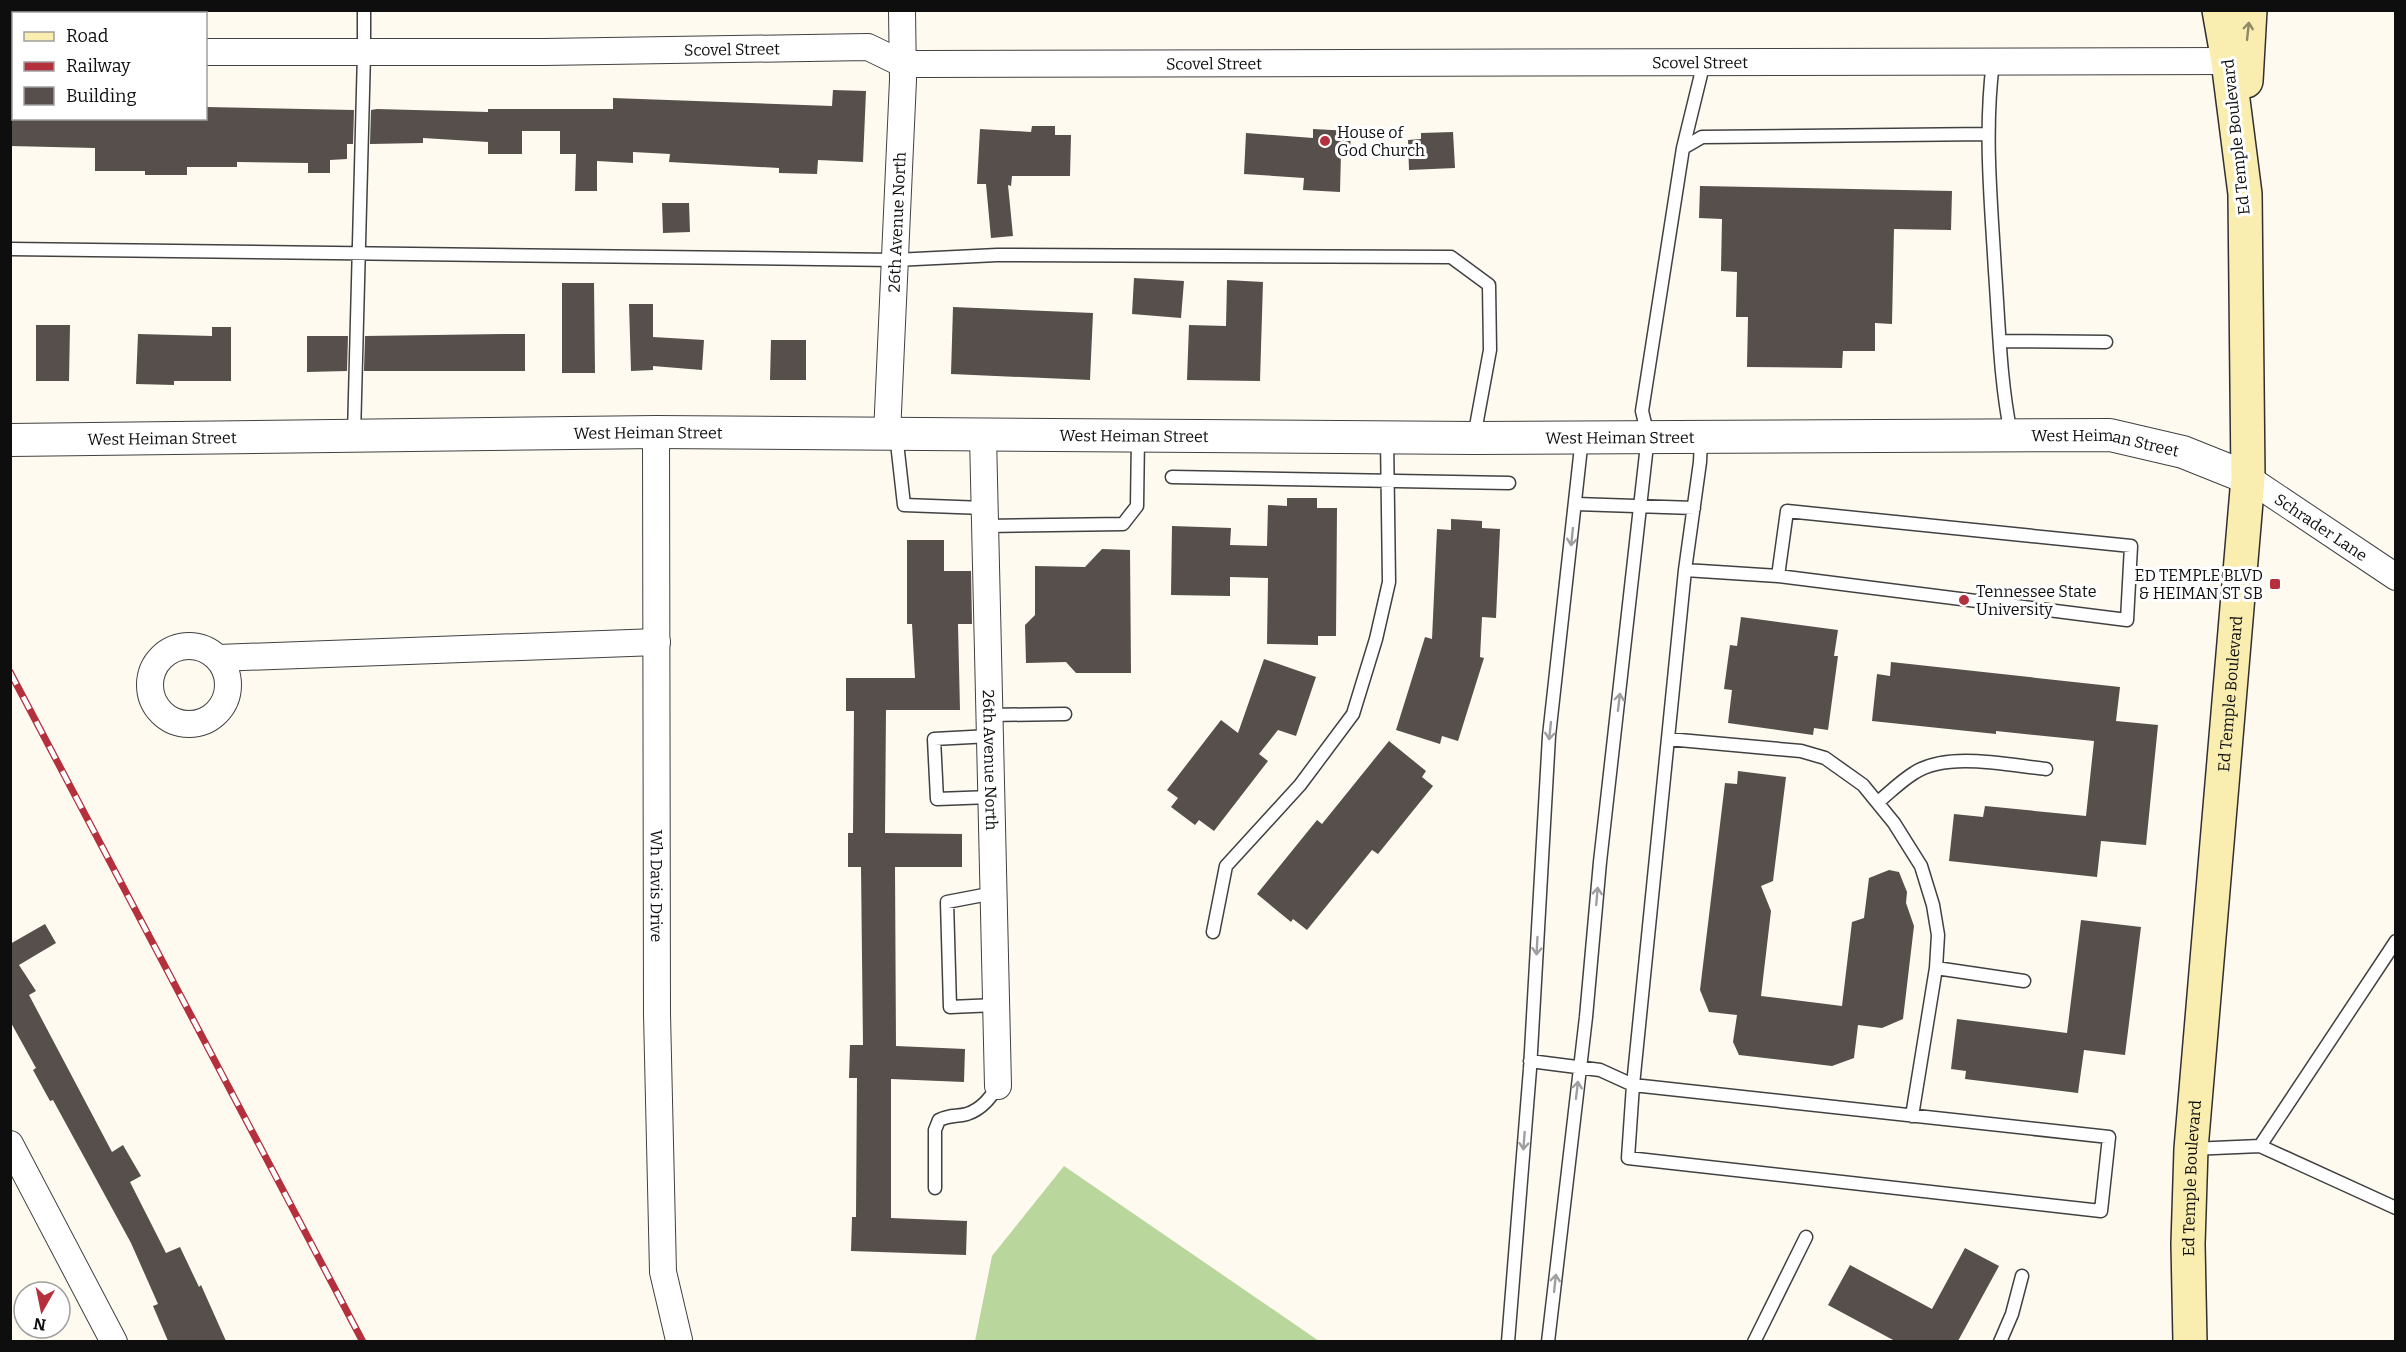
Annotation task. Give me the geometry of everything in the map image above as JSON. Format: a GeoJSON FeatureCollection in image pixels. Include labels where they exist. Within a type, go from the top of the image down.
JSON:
{"type":"FeatureCollection","features":[{"type":"Feature","properties":{"kind":"main road","name":"Ed Temple Boulevard"},"geometry":{"type":"LineString","coordinates":[[2190,1341],[2188,1244],[2191,1149],[2248,478],[2245,194],[2219,10]]}},
{"type":"Feature","properties":{"kind":"main road"},"geometry":{"type":"LineString","coordinates":[[2245,194],[2246,49],[2250,10]]}},
{"type":"Feature","properties":{"kind":"street","name":"26th Avenue North"},"geometry":{"type":"LineString","coordinates":[[892,434],[903,64],[902,10]]}},
{"type":"Feature","properties":{"kind":"street","name":"Scovel Street"},"geometry":{"type":"LineString","coordinates":[[207,52],[544,52],[868,47],[903,64],[2228,61]]}},
{"type":"Feature","properties":{"kind":"street","name":"West Heiman Street"},"geometry":{"type":"LineString","coordinates":[[10,440],[656,432],[1474,438],[2109,435],[2183,452],[2248,478]]}},
{"type":"Feature","properties":{"kind":"street","name":"Wh Davis Drive"},"geometry":{"type":"LineString","coordinates":[[656,432],[657,1014],[663,1272],[679,1340]]}},
{"type":"Feature","properties":{"kind":"street","name":"26th Avenue North"},"geometry":{"type":"LineString","coordinates":[[983,436],[998,1086]]}},
{"type":"Feature","properties":{"kind":"street","name":"Schrader Lane"},"geometry":{"type":"LineString","coordinates":[[2248,478],[2396,577]]}},
{"type":"Feature","properties":{"kind":"street"},"geometry":{"type":"LineString","coordinates":[[218,658],[657,642]]}},
{"type":"Feature","properties":{"kind":"street"},"geometry":{"type":"LineString","coordinates":[[10,1144],[114,1341]]}},
{"type":"Feature","properties":{"kind":"lane"},"geometry":{"type":"LineString","coordinates":[[354,437],[364,10]]}},
{"type":"Feature","properties":{"kind":"lane"},"geometry":{"type":"LineString","coordinates":[[1548,1341],[1648,436],[1642,411],[1683,148],[1704,62]]}},
{"type":"Feature","properties":{"kind":"lane"},"geometry":{"type":"LineString","coordinates":[[1993,62],[1988,104],[1988,134],[2000,341],[2007,412],[2012,435]]}},
{"type":"Feature","properties":{"kind":"lane"},"geometry":{"type":"LineString","coordinates":[[1683,148],[1702,136],[1988,134]]}},
{"type":"Feature","properties":{"kind":"lane"},"geometry":{"type":"LineString","coordinates":[[10,249],[896,260],[997,255],[1451,256],[1489,285],[1490,350],[1474,438]]}},
{"type":"Feature","properties":{"kind":"lane"},"geometry":{"type":"LineString","coordinates":[[2000,341],[2106,342]]}},
{"type":"Feature","properties":{"kind":"lane"},"geometry":{"type":"LineString","coordinates":[[892,434],[904,505],[985,517],[1123,524],[1137,506],[1138,436]]}},
{"type":"Feature","properties":{"kind":"lane"},"geometry":{"type":"LineString","coordinates":[[1213,932],[1226,866],[1300,785],[1353,714],[1376,639],[1389,582],[1387,437]]}},
{"type":"Feature","properties":{"kind":"lane"},"geometry":{"type":"LineString","coordinates":[[1509,1341],[1530,1061],[1549,736],[1582,437]]}},
{"type":"Feature","properties":{"kind":"lane"},"geometry":{"type":"LineString","coordinates":[[1530,1061],[1600,1070],[1633,1085],[2109,1137],[2101,1211],[1628,1158],[1633,1085],[1685,570],[1700,462],[1701,438]]}},
{"type":"Feature","properties":{"kind":"lane"},"geometry":{"type":"LineString","coordinates":[[1172,477],[1509,483]]}},
{"type":"Feature","properties":{"kind":"lane"},"geometry":{"type":"LineString","coordinates":[[1576,504],[1694,508]]}},
{"type":"Feature","properties":{"kind":"lane"},"geometry":{"type":"LineString","coordinates":[[1685,570],[1778,576],[2127,620],[2131,546],[1787,511],[1778,576]]}},
{"type":"Feature","properties":{"kind":"lane"},"geometry":{"type":"LineString","coordinates":[[991,797],[937,799],[934,739],[990,725],[1065,714]]}},
{"type":"Feature","properties":{"kind":"lane"},"geometry":{"type":"LineString","coordinates":[[1668,738],[1801,751],[1825,758],[1863,785],[1894,823],[1921,866],[1933,905],[1938,935],[1936,968],[1912,1116]]}},
{"type":"Feature","properties":{"kind":"lane"},"geometry":{"type":"LineString","coordinates":[[1878,802],[1915,772],[1946,762],[1979,762],[2046,769]]}},
{"type":"Feature","properties":{"kind":"lane"},"geometry":{"type":"LineString","coordinates":[[994,893],[946,902],[950,1008],[996,1005]]}},
{"type":"Feature","properties":{"kind":"lane"},"geometry":{"type":"LineString","coordinates":[[2260,1146],[2396,941]]}},
{"type":"Feature","properties":{"kind":"lane"},"geometry":{"type":"LineString","coordinates":[[1936,968],[2024,981]]}},
{"type":"Feature","properties":{"kind":"lane"},"geometry":{"type":"LineString","coordinates":[[935,1188],[935,1130],[939,1120],[950,1114],[966,1114],[987,1102],[998,1086]]}},
{"type":"Feature","properties":{"kind":"lane"},"geometry":{"type":"LineString","coordinates":[[2191,1149],[2260,1146],[2396,1208]]}},
{"type":"Feature","properties":{"kind":"lane"},"geometry":{"type":"LineString","coordinates":[[1754,1341],[1806,1237]]}},
{"type":"Feature","properties":{"kind":"lane"},"geometry":{"type":"LineString","coordinates":[[2000,1341],[2012,1314],[2022,1276]]}},
{"type":"Feature","properties":{"kind":"green space"},"geometry":{"type":"Polygon","coordinates":[[[1064,1166],[1319,1341],[975,1341],[992,1256],[1064,1166]]]}},
{"type":"Feature","properties":{"kind":"building"},"geometry":{"type":"Polygon","coordinates":[[[833,90],[866,91],[863,162],[818,160],[817,174],[779,173],[779,168],[669,162],[670,154],[633,152],[633,163],[597,161],[597,191],[575,191],[576,154],[560,154],[560,131],[522,131],[522,154],[488,154],[488,142],[423,138],[423,143],[370,144],[371,110],[377,109],[488,112],[488,109],[613,109],[613,98],[832,106],[833,90]]]}},
{"type":"Feature","properties":{"kind":"building"},"geometry":{"type":"Polygon","coordinates":[[[207,107],[354,110],[353,144],[347,144],[347,159],[330,160],[330,173],[308,173],[308,163],[237,162],[237,167],[187,167],[187,175],[145,175],[145,171],[95,171],[95,148],[10,146],[10,118],[12,120],[207,120],[207,107]]]}},
{"type":"Feature","properties":{"kind":"building"},"geometry":{"type":"Polygon","coordinates":[[[1032,126],[1055,126],[1055,135],[1071,135],[1070,176],[1012,176],[1011,186],[1008,185],[1013,236],[991,238],[986,184],[977,184],[980,129],[1031,132],[1032,126]]]}},
{"type":"Feature","properties":{"kind":"building"},"geometry":{"type":"Polygon","coordinates":[[[1313,129],[1351,131],[1350,153],[1341,152],[1340,192],[1303,190],[1304,178],[1244,174],[1246,133],[1313,138],[1313,129]]]}},
{"type":"Feature","properties":{"kind":"building"},"geometry":{"type":"Polygon","coordinates":[[[1453,132],[1455,168],[1409,170],[1408,140],[1421,139],[1421,133],[1453,132]]]}},
{"type":"Feature","properties":{"kind":"building"},"geometry":{"type":"Polygon","coordinates":[[[1700,186],[1952,191],[1951,230],[1894,229],[1892,324],[1875,323],[1875,351],[1843,351],[1842,368],[1747,367],[1748,317],[1736,317],[1737,272],[1721,271],[1722,219],[1699,218],[1700,186]]]}},
{"type":"Feature","properties":{"kind":"building"},"geometry":{"type":"Polygon","coordinates":[[[662,203],[689,203],[690,232],[663,233],[662,203]]]}},
{"type":"Feature","properties":{"kind":"building"},"geometry":{"type":"Polygon","coordinates":[[[1134,278],[1184,281],[1181,318],[1132,314],[1134,278]]]}},
{"type":"Feature","properties":{"kind":"building"},"geometry":{"type":"Polygon","coordinates":[[[1227,280],[1263,282],[1260,381],[1187,380],[1189,325],[1226,326],[1227,280]]]}},
{"type":"Feature","properties":{"kind":"building"},"geometry":{"type":"Polygon","coordinates":[[[562,283],[594,283],[595,373],[562,373],[562,283]]]}},
{"type":"Feature","properties":{"kind":"building"},"geometry":{"type":"Polygon","coordinates":[[[629,304],[653,304],[653,337],[704,340],[702,370],[653,366],[653,370],[631,371],[629,304]]]}},
{"type":"Feature","properties":{"kind":"building"},"geometry":{"type":"Polygon","coordinates":[[[953,307],[1093,313],[1090,380],[951,374],[953,307]]]}},
{"type":"Feature","properties":{"kind":"building"},"geometry":{"type":"Polygon","coordinates":[[[36,325],[70,325],[69,381],[36,381],[36,325]]]}},
{"type":"Feature","properties":{"kind":"building"},"geometry":{"type":"Polygon","coordinates":[[[212,327],[231,327],[231,381],[174,381],[174,385],[136,384],[138,334],[212,336],[212,327]]]}},
{"type":"Feature","properties":{"kind":"building"},"geometry":{"type":"Polygon","coordinates":[[[525,334],[525,371],[364,371],[365,336],[525,334]]]}},
{"type":"Feature","properties":{"kind":"building"},"geometry":{"type":"Polygon","coordinates":[[[307,336],[348,336],[347,371],[307,372],[307,336]]]}},
{"type":"Feature","properties":{"kind":"building"},"geometry":{"type":"Polygon","coordinates":[[[771,340],[806,340],[806,380],[770,380],[771,340]]]}},
{"type":"Feature","properties":{"kind":"building"},"geometry":{"type":"Polygon","coordinates":[[[1287,498],[1317,498],[1317,508],[1337,508],[1336,636],[1318,636],[1318,645],[1267,644],[1268,578],[1230,577],[1230,596],[1171,595],[1172,526],[1231,528],[1230,545],[1267,546],[1268,505],[1287,506],[1287,498]]]}},
{"type":"Feature","properties":{"kind":"building"},"geometry":{"type":"Polygon","coordinates":[[[1451,519],[1482,521],[1482,528],[1500,529],[1496,618],[1482,617],[1480,657],[1484,658],[1458,741],[1442,736],[1440,744],[1396,730],[1425,637],[1432,639],[1437,529],[1451,530],[1451,519]]]}},
{"type":"Feature","properties":{"kind":"building"},"geometry":{"type":"Polygon","coordinates":[[[907,540],[944,540],[944,571],[971,571],[972,624],[958,624],[960,710],[886,710],[885,833],[962,834],[962,867],[895,867],[896,1046],[965,1049],[964,1082],[891,1079],[891,1218],[967,1221],[966,1255],[851,1251],[852,1217],[856,1217],[857,1078],[849,1078],[850,1045],[863,1045],[861,867],[848,867],[848,833],[853,833],[854,711],[846,711],[846,678],[915,678],[912,624],[907,624],[907,540]]]}},
{"type":"Feature","properties":{"kind":"building"},"geometry":{"type":"Polygon","coordinates":[[[1102,549],[1130,550],[1131,673],[1076,673],[1066,662],[1026,663],[1025,625],[1035,615],[1035,566],[1085,567],[1102,549]]]}},
{"type":"Feature","properties":{"kind":"building"},"geometry":{"type":"Polygon","coordinates":[[[1741,617],[1838,630],[1834,656],[1838,656],[1828,730],[1814,728],[1813,735],[1728,723],[1732,690],[1724,689],[1730,645],[1737,646],[1741,617]]]}},
{"type":"Feature","properties":{"kind":"building"},"geometry":{"type":"Polygon","coordinates":[[[1264,659],[1316,677],[1296,736],[1278,730],[1259,754],[1268,761],[1214,831],[1199,820],[1195,825],[1171,807],[1178,798],[1167,790],[1221,720],[1238,733],[1264,659]]]}},
{"type":"Feature","properties":{"kind":"building"},"geometry":{"type":"Polygon","coordinates":[[[1891,662],[2120,687],[2116,721],[2158,725],[2146,845],[2101,841],[2097,877],[1949,861],[1954,814],[1983,817],[1985,806],[2086,816],[2094,741],[1996,731],[1996,734],[1872,721],[1877,674],[1890,676],[1891,662]]]}},
{"type":"Feature","properties":{"kind":"building"},"geometry":{"type":"Polygon","coordinates":[[[1389,741],[1426,771],[1422,777],[1433,786],[1378,854],[1372,850],[1307,930],[1293,919],[1291,922],[1257,894],[1317,820],[1322,824],[1389,741]]]}},
{"type":"Feature","properties":{"kind":"building"},"geometry":{"type":"Polygon","coordinates":[[[1738,771],[1786,777],[1773,881],[1761,886],[1771,911],[1761,996],[1842,1006],[1852,922],[1864,918],[1869,878],[1889,870],[1899,872],[1907,892],[1906,903],[1914,926],[1903,1019],[1882,1028],[1858,1025],[1854,1058],[1832,1066],[1739,1055],[1733,1042],[1737,1015],[1709,1012],[1700,990],[1725,783],[1737,784],[1738,771]]]}},
{"type":"Feature","properties":{"kind":"building"},"geometry":{"type":"Polygon","coordinates":[[[2081,920],[2141,927],[2125,1055],[2084,1050],[2078,1093],[1965,1079],[1966,1071],[1951,1069],[1957,1019],[2067,1033],[2081,920]]]}},
{"type":"Feature","properties":{"kind":"building"},"geometry":{"type":"Polygon","coordinates":[[[45,924],[56,943],[19,965],[36,991],[29,995],[112,1152],[123,1145],[141,1176],[130,1182],[166,1253],[180,1247],[199,1287],[201,1285],[226,1341],[168,1341],[153,1306],[158,1304],[131,1243],[53,1100],[50,1101],[33,1070],[36,1068],[10,1021],[10,944],[45,924]]]}},
{"type":"Feature","properties":{"kind":"building"},"geometry":{"type":"Polygon","coordinates":[[[1965,1248],[1999,1266],[1958,1341],[1895,1341],[1828,1305],[1850,1265],[1932,1309],[1965,1248]]]}},
{"type":"Feature","properties":{"kind":"railway"},"geometry":{"type":"LineString","coordinates":[[10,672],[363,1342]]}},
{"type":"Feature","properties":{"kind":"place","name":"House of God Church"},"geometry":{"type":"Point","coordinates":[1325,141]}},
{"type":"Feature","properties":{"kind":"place","name":"ED TEMPLE BLVD & HEIMAN ST SB"},"geometry":{"type":"Point","coordinates":[2275,584]}},
{"type":"Feature","properties":{"kind":"place","name":"Tennessee State University"},"geometry":{"type":"Point","coordinates":[1964,600]}}]}
